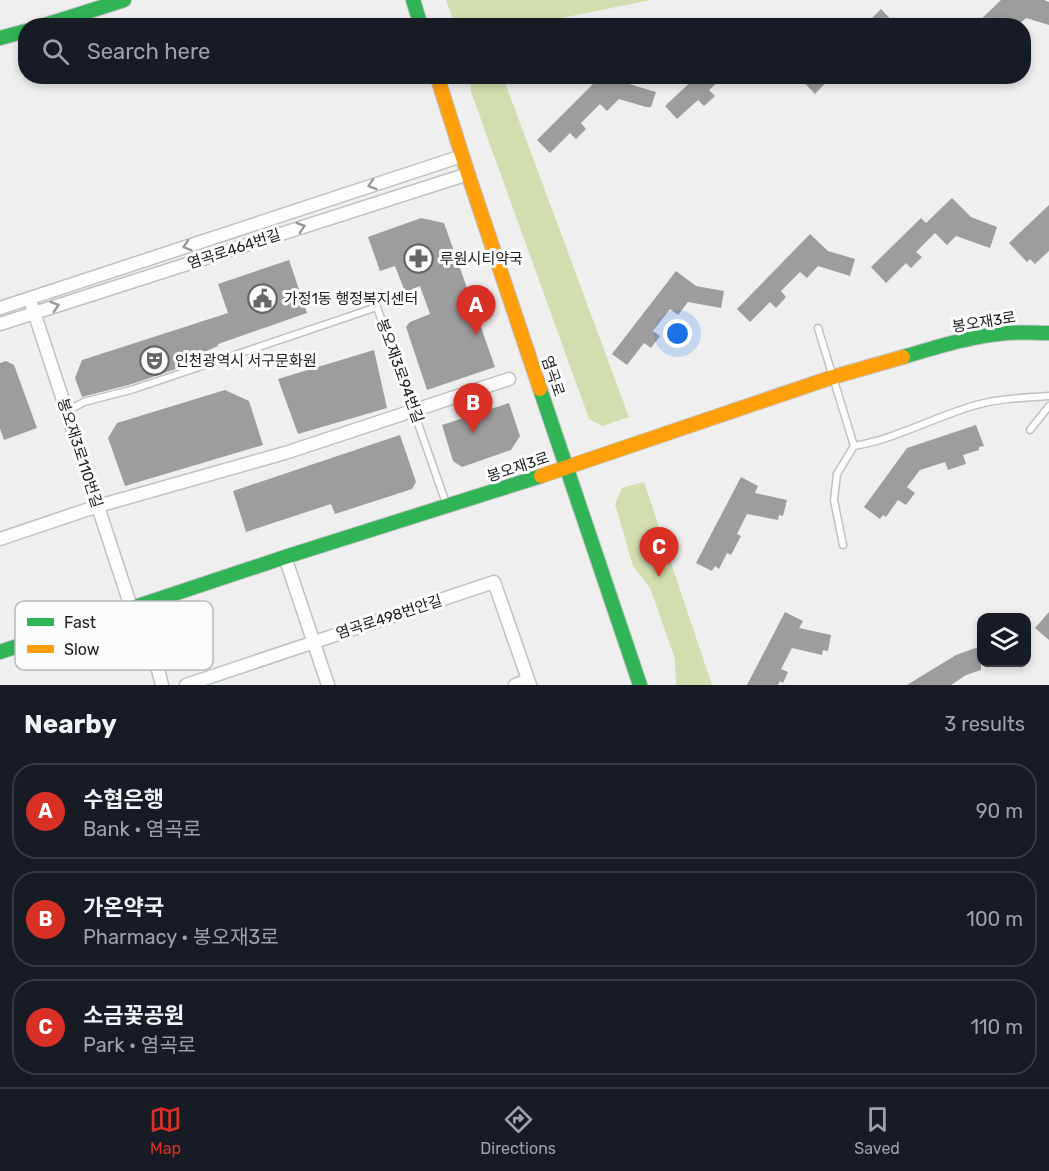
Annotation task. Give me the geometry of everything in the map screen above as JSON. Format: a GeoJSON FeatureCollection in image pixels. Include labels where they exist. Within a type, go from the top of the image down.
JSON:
{"type":"FeatureCollection","features":[{"type":"Feature","properties":{"kind":"street"},"geometry":{"type":"LineString","coordinates":[[67,18],[124,0]]}},
{"type":"Feature","properties":{"kind":"street"},"geometry":{"type":"LineString","coordinates":[[413,0],[419,18]]}},
{"type":"Feature","properties":{"kind":"street"},"geometry":{"type":"LineString","coordinates":[[0,38],[18,33]]}},
{"type":"Feature","properties":{"kind":"street","name":"염곡로"},"geometry":{"type":"LineString","coordinates":[[440,84],[640,685]]}},
{"type":"Feature","properties":{"kind":"street","name":"염곡로464번길"},"geometry":{"type":"LineString","coordinates":[[0,308],[462,156]]}},
{"type":"Feature","properties":{"kind":"street"},"geometry":{"type":"LineString","coordinates":[[428,167],[439,173],[440,176],[435,184]]}},
{"type":"Feature","properties":{"kind":"street","name":"염곡로464번길"},"geometry":{"type":"LineString","coordinates":[[0,324],[468,174]]}},
{"type":"Feature","properties":{"kind":"street","name":"봉오재3로110번길"},"geometry":{"type":"LineString","coordinates":[[29,298],[129,601]]}},
{"type":"Feature","properties":{"kind":"street","name":"봉오재3로"},"geometry":{"type":"LineString","coordinates":[[149,601],[448,507],[833,377],[978,337],[1008,333],[1049,333]]}},
{"type":"Feature","properties":{"kind":"street"},"geometry":{"type":"LineString","coordinates":[[0,539],[98,506],[285,453],[509,379]]}},
{"type":"Feature","properties":{"kind":"street"},"geometry":{"type":"LineString","coordinates":[[285,557],[328,685]]}},
{"type":"Feature","properties":{"kind":"street","name":"염곡로498번안길"},"geometry":{"type":"LineString","coordinates":[[186,685],[494,582],[529,683],[515,685]]}},
{"type":"Feature","properties":{"kind":"street","name":"봉오재3로"},"geometry":{"type":"LineString","coordinates":[[0,650],[15,645]]}},
{"type":"Feature","properties":{"kind":"street","name":"봉오재3로110번길"},"geometry":{"type":"LineString","coordinates":[[158,670],[162,685]]}},
{"type":"Feature","properties":{"kind":"lane","name":"봉오재3로94번길"},"geometry":{"type":"LineString","coordinates":[[67,411],[84,402],[145,385],[377,307],[448,507]]}},
{"type":"Feature","properties":{"kind":"lane"},"geometry":{"type":"LineString","coordinates":[[818,328],[854,446],[837,474],[834,500],[843,545]]}},
{"type":"Feature","properties":{"kind":"lane"},"geometry":{"type":"LineString","coordinates":[[854,446],[872,443],[975,405],[1008,398],[1049,396]]}},
{"type":"Feature","properties":{"kind":"lane"},"geometry":{"type":"LineString","coordinates":[[1030,430],[1049,406]]}},
{"type":"Feature","properties":{"kind":"green space"},"geometry":{"type":"Polygon","coordinates":[[[446,0],[651,0],[562,18],[452,18],[446,0]]]}},
{"type":"Feature","properties":{"kind":"green space"},"geometry":{"type":"Polygon","coordinates":[[[470,84],[506,84],[629,417],[602,426],[589,419],[471,92],[470,84]]]}},
{"type":"Feature","properties":{"kind":"green space"},"geometry":{"type":"Polygon","coordinates":[[[644,482],[712,685],[676,685],[675,659],[650,588],[633,566],[615,504],[622,488],[644,482]]]}},
{"type":"Feature","properties":{"kind":"building"},"geometry":{"type":"Polygon","coordinates":[[[1001,0],[1049,2],[1049,25],[1031,18],[982,18],[1001,0]]]}},
{"type":"Feature","properties":{"kind":"building"},"geometry":{"type":"Polygon","coordinates":[[[881,9],[889,18],[872,18],[881,9]]]}},
{"type":"Feature","properties":{"kind":"building"},"geometry":{"type":"Polygon","coordinates":[[[593,84],[629,84],[656,92],[651,107],[619,99],[607,111],[600,104],[581,123],[586,129],[576,139],[570,133],[550,153],[537,140],[593,84]]]}},
{"type":"Feature","properties":{"kind":"building"},"geometry":{"type":"Polygon","coordinates":[[[688,84],[715,84],[709,90],[715,96],[704,106],[698,100],[677,119],[665,106],[688,84]]]}},
{"type":"Feature","properties":{"kind":"building"},"geometry":{"type":"Polygon","coordinates":[[[806,84],[824,84],[815,94],[806,84]]]}},
{"type":"Feature","properties":{"kind":"building"},"geometry":{"type":"Polygon","coordinates":[[[952,198],[971,217],[997,227],[990,248],[956,236],[947,245],[935,233],[916,252],[922,257],[911,268],[906,263],[886,283],[871,267],[921,218],[926,223],[952,198]]]}},
{"type":"Feature","properties":{"kind":"building"},"geometry":{"type":"Polygon","coordinates":[[[1049,205],[1049,251],[1035,264],[1030,259],[1027,262],[1009,243],[1049,205]]]}},
{"type":"Feature","properties":{"kind":"building"},"geometry":{"type":"Polygon","coordinates":[[[421,218],[444,223],[495,367],[427,390],[406,327],[410,322],[430,314],[420,286],[405,292],[395,266],[380,271],[368,237],[421,218]]]}},
{"type":"Feature","properties":{"kind":"building"},"geometry":{"type":"Polygon","coordinates":[[[810,234],[828,251],[855,259],[850,276],[818,266],[807,278],[800,272],[781,291],[786,297],[776,308],[770,302],[750,322],[737,309],[810,234]]]}},
{"type":"Feature","properties":{"kind":"building"},"geometry":{"type":"Polygon","coordinates":[[[289,260],[307,313],[218,344],[204,352],[205,359],[132,384],[82,397],[75,378],[82,360],[228,313],[218,284],[289,260]]]}},
{"type":"Feature","properties":{"kind":"building"},"geometry":{"type":"Polygon","coordinates":[[[676,271],[696,286],[724,291],[721,308],[688,302],[678,315],[670,309],[653,331],[660,336],[651,348],[644,343],[627,365],[612,354],[676,271]]]}},
{"type":"Feature","properties":{"kind":"building"},"geometry":{"type":"Polygon","coordinates":[[[374,350],[387,408],[298,434],[278,379],[374,350]]]}},
{"type":"Feature","properties":{"kind":"building"},"geometry":{"type":"Polygon","coordinates":[[[6,361],[14,365],[37,428],[4,440],[0,429],[0,363],[6,361]]]}},
{"type":"Feature","properties":{"kind":"building"},"geometry":{"type":"Polygon","coordinates":[[[225,390],[249,401],[263,445],[125,486],[108,438],[117,423],[225,390]]]}},
{"type":"Feature","properties":{"kind":"building"},"geometry":{"type":"Polygon","coordinates":[[[509,403],[520,436],[511,450],[462,467],[453,461],[442,425],[509,403]]]}},
{"type":"Feature","properties":{"kind":"building"},"geometry":{"type":"Polygon","coordinates":[[[976,425],[984,446],[963,455],[966,464],[948,470],[945,462],[920,470],[907,487],[915,493],[906,505],[898,500],[886,517],[883,515],[880,519],[864,507],[907,448],[976,425]]]}},
{"type":"Feature","properties":{"kind":"building"},"geometry":{"type":"Polygon","coordinates":[[[400,435],[416,482],[412,489],[335,514],[331,504],[246,532],[233,491],[400,435]]]}},
{"type":"Feature","properties":{"kind":"building"},"geometry":{"type":"Polygon","coordinates":[[[741,477],[758,486],[755,493],[787,500],[783,516],[779,515],[778,520],[747,514],[737,534],[741,536],[731,555],[727,553],[719,569],[715,566],[712,571],[696,563],[741,477]]]}},
{"type":"Feature","properties":{"kind":"building"},"geometry":{"type":"Polygon","coordinates":[[[785,612],[803,621],[799,628],[831,635],[828,651],[823,650],[822,655],[792,648],[781,669],[788,672],[783,683],[780,681],[778,685],[747,685],[785,612]]]}},
{"type":"Feature","properties":{"kind":"building"},"geometry":{"type":"Polygon","coordinates":[[[1049,612],[1049,640],[1035,628],[1049,612]]]}},
{"type":"Feature","properties":{"kind":"building"},"geometry":{"type":"Polygon","coordinates":[[[977,647],[977,667],[981,667],[981,670],[966,675],[951,685],[907,685],[956,655],[977,647]]]}},
{"type":"Feature","properties":{"kind":"traffic: fast"},"geometry":{"type":"LineString","coordinates":[[67,18],[124,0]]}},
{"type":"Feature","properties":{"kind":"traffic: fast"},"geometry":{"type":"LineString","coordinates":[[413,0],[419,18]]}},
{"type":"Feature","properties":{"kind":"traffic: fast"},"geometry":{"type":"LineString","coordinates":[[0,38],[18,33]]}},
{"type":"Feature","properties":{"kind":"traffic: fast"},"geometry":{"type":"LineString","coordinates":[[903,357],[954,342],[994,334],[1049,333]]}},
{"type":"Feature","properties":{"kind":"traffic: fast"},"geometry":{"type":"LineString","coordinates":[[540,389],[640,685]]}},
{"type":"Feature","properties":{"kind":"traffic: fast"},"geometry":{"type":"LineString","coordinates":[[153,601],[541,476]]}},
{"type":"Feature","properties":{"kind":"traffic: fast"},"geometry":{"type":"LineString","coordinates":[[0,652],[15,647]]}},
{"type":"Feature","properties":{"kind":"traffic: slow"},"geometry":{"type":"LineString","coordinates":[[440,84],[540,389]]}},
{"type":"Feature","properties":{"kind":"traffic: slow"},"geometry":{"type":"LineString","coordinates":[[541,476],[833,377],[903,357]]}},
{"type":"Feature","properties":{"kind":"place","name":"루원시티약국"},"geometry":{"type":"Point","coordinates":[419,259]}},
{"type":"Feature","properties":{"kind":"place","name":"가정1동 행정복지센터"},"geometry":{"type":"Point","coordinates":[263,299]}},
{"type":"Feature","properties":{"kind":"place","name":"수협은행"},"geometry":{"type":"Point","coordinates":[476,335]}},
{"type":"Feature","properties":{"kind":"place","name":"인천광역시 서구문화원"},"geometry":{"type":"Point","coordinates":[154,361]}},
{"type":"Feature","properties":{"kind":"place","name":"가온약국"},"geometry":{"type":"Point","coordinates":[473,433]}},
{"type":"Feature","properties":{"kind":"place","name":"소금꽃공원"},"geometry":{"type":"Point","coordinates":[659,577]}}]}
